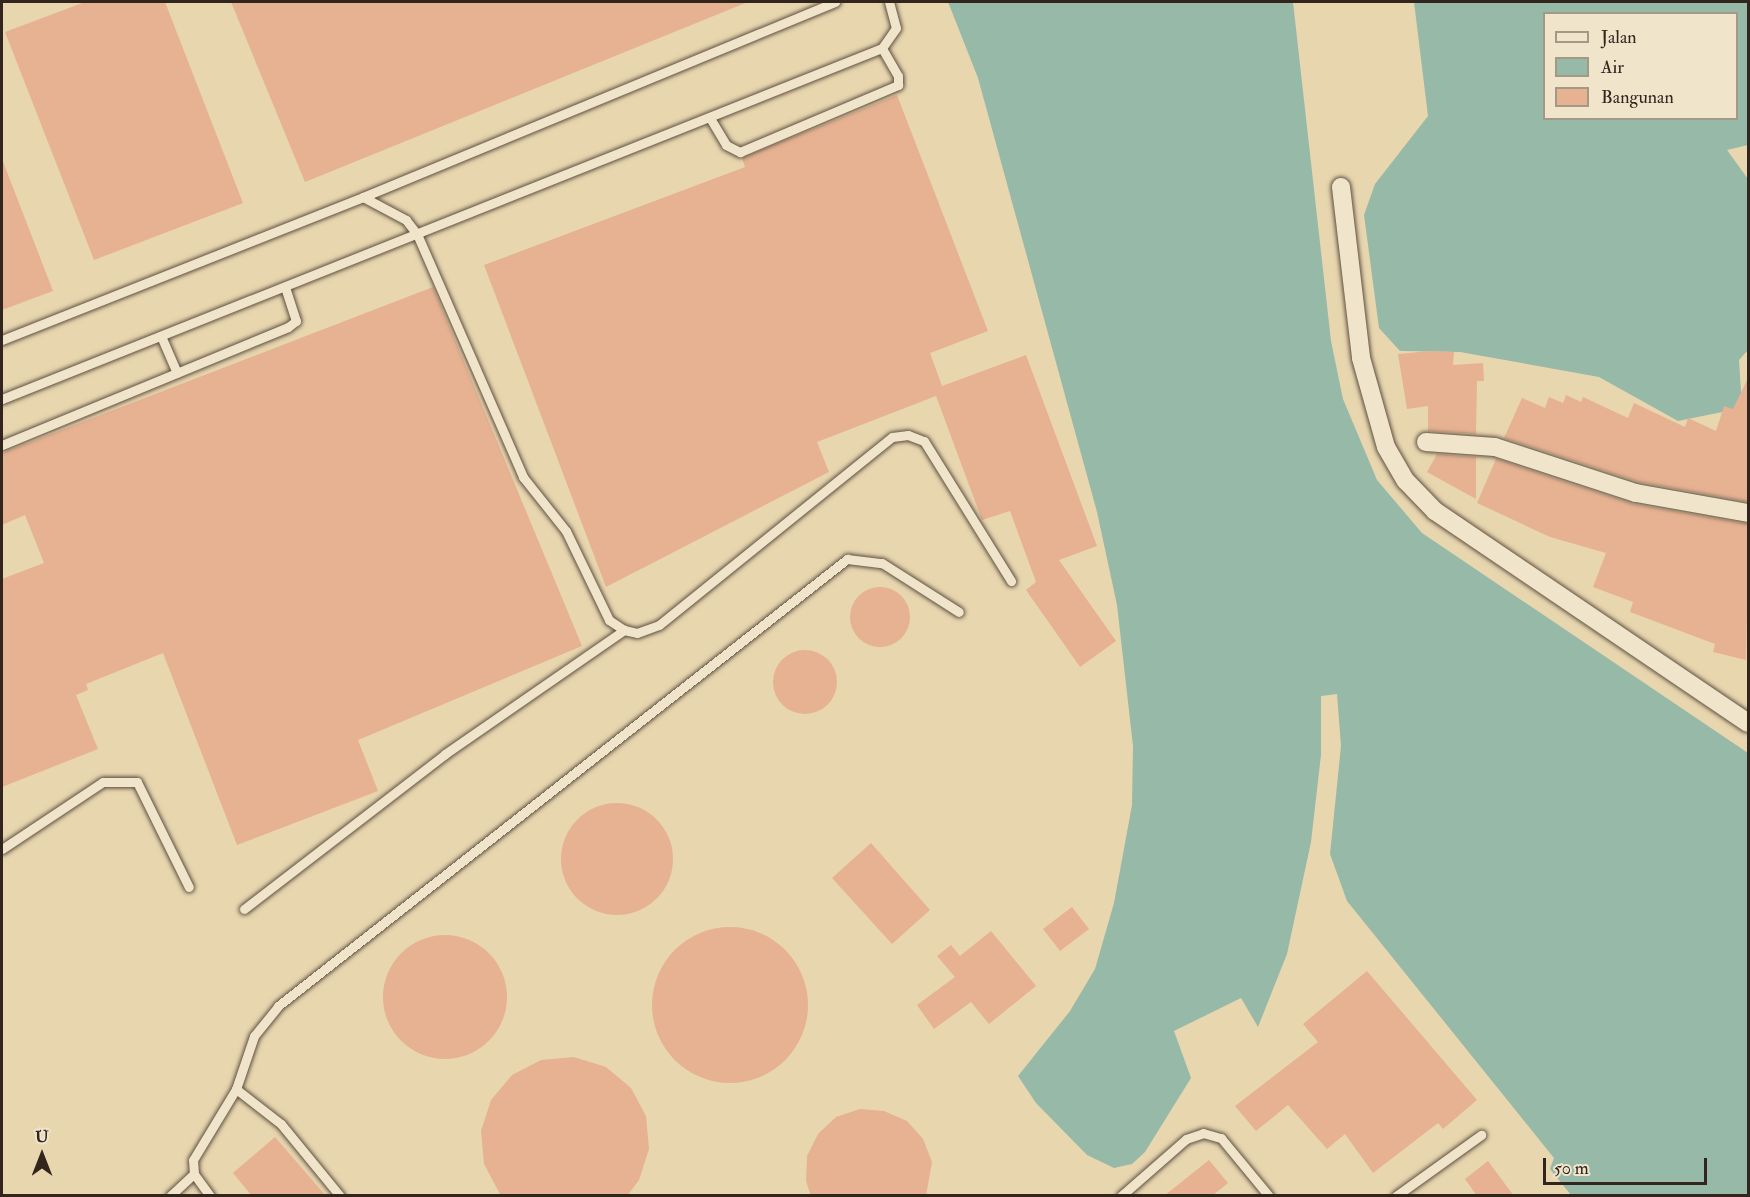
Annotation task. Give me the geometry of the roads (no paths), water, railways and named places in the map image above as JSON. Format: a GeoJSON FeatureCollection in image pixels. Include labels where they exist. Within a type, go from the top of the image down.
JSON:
{"type":"FeatureCollection","features":[{"type":"Feature","properties":{"kind":"street"},"geometry":{"type":"LineString","coordinates":[[1341,187],[1360,358],[1386,447],[1406,481],[1435,511],[1749,723]]}},
{"type":"Feature","properties":{"kind":"street"},"geometry":{"type":"LineString","coordinates":[[1426,442],[1495,447],[1636,493],[1749,513]]}},
{"type":"Feature","properties":{"kind":"lane"},"geometry":{"type":"LineString","coordinates":[[2,340],[363,197],[835,2]]}},
{"type":"Feature","properties":{"kind":"lane"},"geometry":{"type":"LineString","coordinates":[[2,399],[882,48],[896,28],[889,2]]}},
{"type":"Feature","properties":{"kind":"lane"},"geometry":{"type":"LineString","coordinates":[[710,118],[726,145],[740,152],[898,85],[898,76],[882,48]]}},
{"type":"Feature","properties":{"kind":"lane"},"geometry":{"type":"LineString","coordinates":[[363,197],[406,220],[417,234],[523,477],[566,531],[609,620],[624,630],[637,633],[660,626],[892,437],[908,435],[924,441],[1011,581]]}},
{"type":"Feature","properties":{"kind":"lane"},"geometry":{"type":"LineString","coordinates":[[2,445],[296,321],[285,288]]}},
{"type":"Feature","properties":{"kind":"lane"},"geometry":{"type":"LineString","coordinates":[[161,336],[177,373]]}},
{"type":"Feature","properties":{"kind":"lane"},"geometry":{"type":"LineString","coordinates":[[170,1196],[194,1174],[199,1144],[236,1089],[254,1036],[278,1006],[847,559],[882,563],[959,612]]}},
{"type":"Feature","properties":{"kind":"lane"},"geometry":{"type":"LineString","coordinates":[[244,909],[445,754],[624,630]]}},
{"type":"Feature","properties":{"kind":"lane"},"geometry":{"type":"LineString","coordinates":[[2,849],[104,782],[137,782],[189,887]]}},
{"type":"Feature","properties":{"kind":"lane"},"geometry":{"type":"LineString","coordinates":[[236,1089],[280,1124],[339,1196]]}},
{"type":"Feature","properties":{"kind":"lane"},"geometry":{"type":"LineString","coordinates":[[1121,1196],[1186,1139],[1214,1132],[1269,1196]]}},
{"type":"Feature","properties":{"kind":"lane"},"geometry":{"type":"LineString","coordinates":[[1396,1196],[1481,1136]]}},
{"type":"Feature","properties":{"kind":"lane"},"geometry":{"type":"LineString","coordinates":[[194,1174],[210,1196]]}},
{"type":"Feature","properties":{"kind":"water"},"geometry":{"type":"Polygon","coordinates":[[[948,2],[1293,2],[1331,341],[1343,399],[1377,480],[1422,533],[1748,753],[1748,1195],[1571,1195],[1550,1169],[1554,1158],[1347,901],[1330,854],[1341,746],[1337,694],[1321,696],[1321,755],[1311,842],[1287,954],[1258,1027],[1241,998],[1174,1031],[1191,1078],[1145,1152],[1132,1164],[1114,1168],[1087,1155],[1036,1103],[1018,1076],[1070,1011],[1095,969],[1114,903],[1132,805],[1133,746],[1117,605],[1097,512],[978,78],[948,2]]]}},
{"type":"Feature","properties":{"kind":"water"},"geometry":{"type":"Polygon","coordinates":[[[1414,2],[1748,2],[1748,145],[1727,150],[1748,179],[1748,350],[1739,360],[1742,408],[1678,421],[1599,377],[1460,352],[1400,351],[1379,328],[1364,215],[1375,184],[1428,116],[1414,2]]]}}]}
